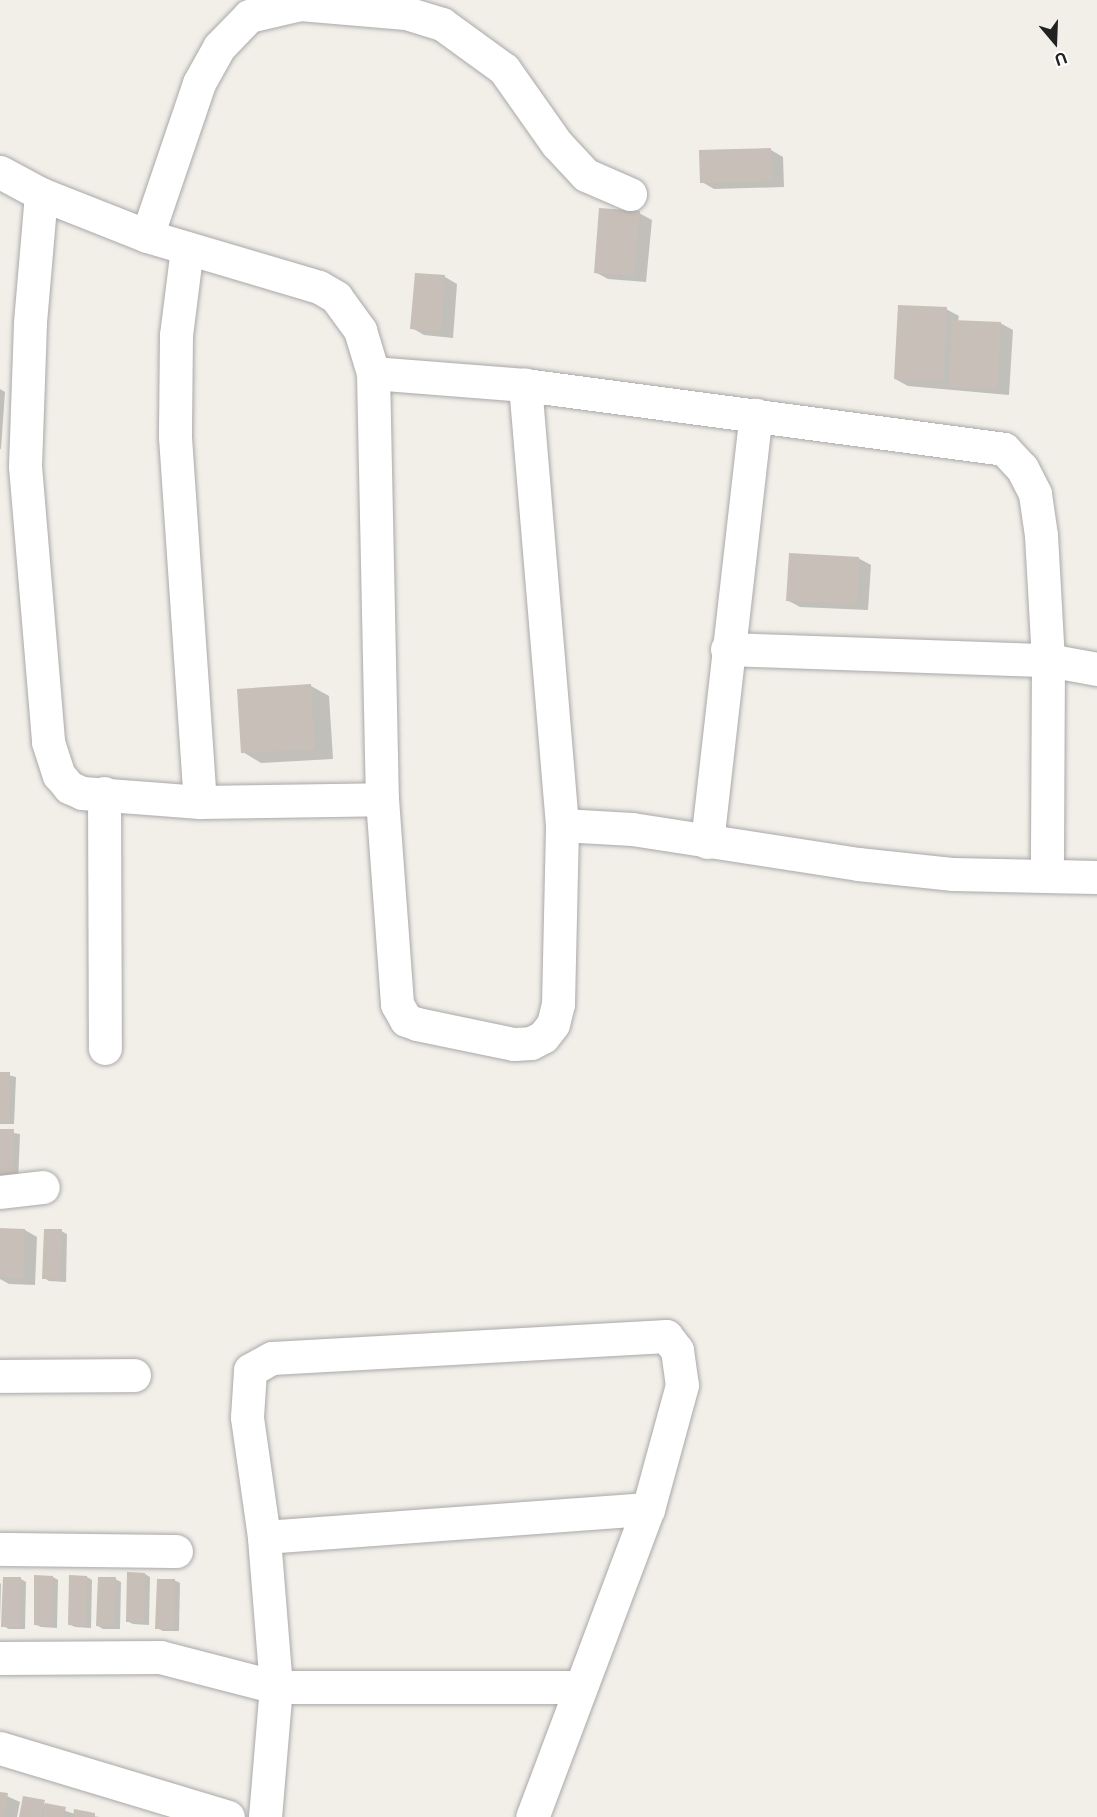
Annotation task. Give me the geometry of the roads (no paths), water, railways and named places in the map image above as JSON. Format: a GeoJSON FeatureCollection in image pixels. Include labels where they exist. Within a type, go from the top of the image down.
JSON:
{"type":"FeatureCollection","features":[{"type":"Feature","properties":{"kind":"street"},"geometry":{"type":"LineString","coordinates":[[147,236],[199,83],[219,47],[249,16],[300,4],[406,13],[442,24],[504,69],[557,144],[586,176],[630,194]]}},
{"type":"Feature","properties":{"kind":"street"},"geometry":{"type":"LineString","coordinates":[[0,172],[41,194],[147,236],[319,287],[336,297],[360,330],[373,373],[382,799],[395,992],[400,1012],[417,1024],[514,1044],[531,1043],[543,1037],[553,1024],[558,1004],[562,825],[525,384]]}},
{"type":"Feature","properties":{"kind":"street"},"geometry":{"type":"LineString","coordinates":[[41,194],[30,323],[25,466],[48,742],[59,775],[69,787],[82,793],[200,802],[382,799]]}},
{"type":"Feature","properties":{"kind":"street"},"geometry":{"type":"LineString","coordinates":[[187,248],[176,335],[175,436],[200,802]]}},
{"type":"Feature","properties":{"kind":"street"},"geometry":{"type":"LineString","coordinates":[[373,373],[525,384],[1004,449],[1022,468],[1035,494],[1048,660],[1047,875]]}},
{"type":"Feature","properties":{"kind":"street"},"geometry":{"type":"LineString","coordinates":[[707,842],[727,649],[756,415]]}},
{"type":"Feature","properties":{"kind":"street"},"geometry":{"type":"LineString","coordinates":[[727,649],[1048,660],[1097,669]]}},
{"type":"Feature","properties":{"kind":"street"},"geometry":{"type":"LineString","coordinates":[[104,793],[105,1048]]}},
{"type":"Feature","properties":{"kind":"street"},"geometry":{"type":"LineString","coordinates":[[562,825],[632,829],[707,842],[954,874],[1097,877]]}},
{"type":"Feature","properties":{"kind":"street"},"geometry":{"type":"LineString","coordinates":[[0,1192],[43,1187]]}},
{"type":"Feature","properties":{"kind":"street"},"geometry":{"type":"LineString","coordinates":[[265,1817],[276,1687],[264,1537],[246,1400],[250,1370],[272,1358],[666,1336],[677,1350],[682,1385],[648,1509],[578,1687],[531,1817]]}},
{"type":"Feature","properties":{"kind":"street"},"geometry":{"type":"LineString","coordinates":[[0,1376],[134,1375]]}},
{"type":"Feature","properties":{"kind":"street"},"geometry":{"type":"LineString","coordinates":[[264,1537],[648,1509]]}},
{"type":"Feature","properties":{"kind":"street"},"geometry":{"type":"LineString","coordinates":[[0,1550],[176,1551]]}},
{"type":"Feature","properties":{"kind":"street"},"geometry":{"type":"LineString","coordinates":[[0,1658],[160,1657],[276,1687],[578,1687]]}},
{"type":"Feature","properties":{"kind":"street"},"geometry":{"type":"LineString","coordinates":[[0,1748],[228,1817]]}}]}
